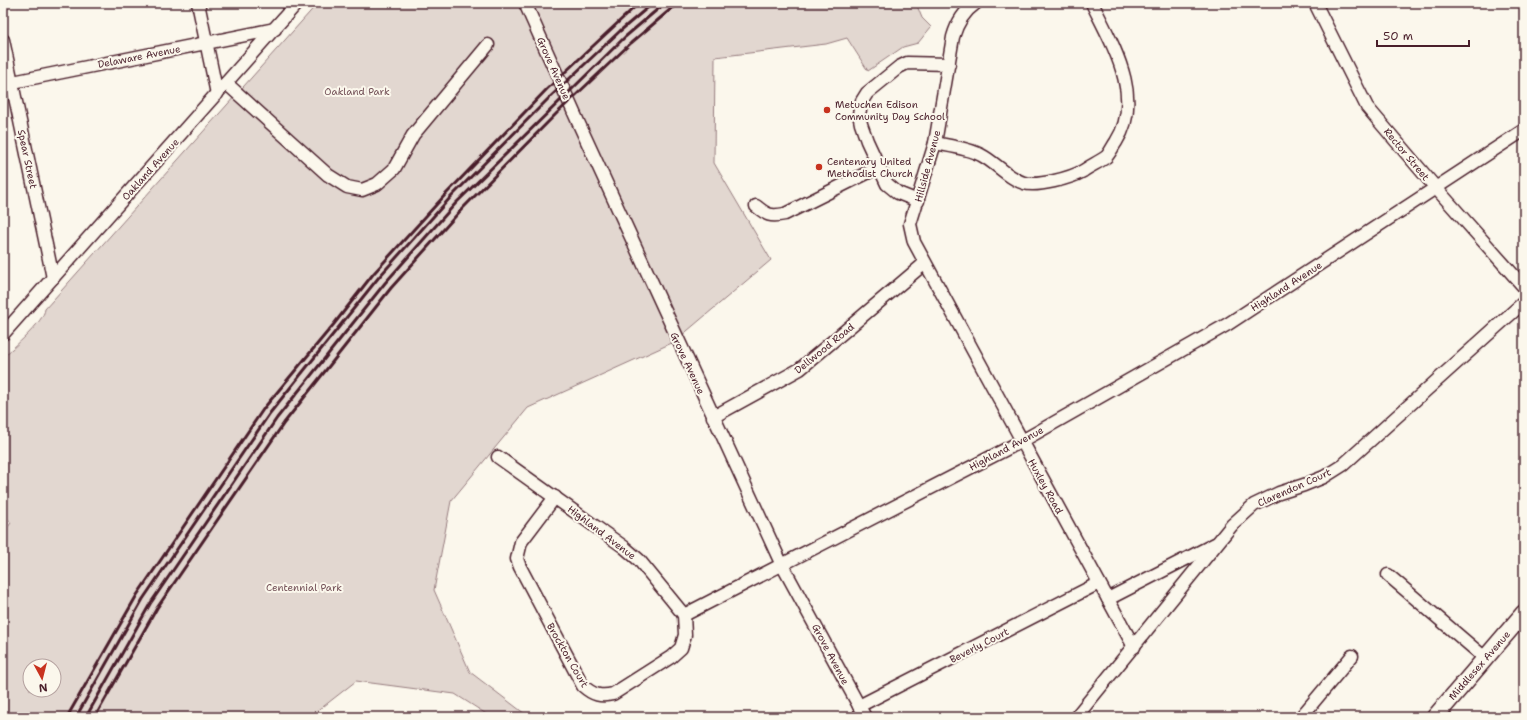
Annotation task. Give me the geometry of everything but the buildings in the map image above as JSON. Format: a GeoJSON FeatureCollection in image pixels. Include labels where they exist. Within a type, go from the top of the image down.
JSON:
{"type":"FeatureCollection","features":[{"type":"Feature","properties":{"kind":"main road","name":"Middlesex Avenue"},"geometry":{"type":"LineString","coordinates":[[1434,717],[1524,613]]}},
{"type":"Feature","properties":{"kind":"street"},"geometry":{"type":"LineString","coordinates":[[198,3],[217,94]]}},
{"type":"Feature","properties":{"kind":"street","name":"Oakland Avenue"},"geometry":{"type":"LineString","coordinates":[[3,334],[297,3]]}},
{"type":"Feature","properties":{"kind":"street","name":"Grove Avenue"},"geometry":{"type":"LineString","coordinates":[[525,3],[576,119],[781,564],[862,712]]}},
{"type":"Feature","properties":{"kind":"street","name":"Hillside Avenue"},"geometry":{"type":"LineString","coordinates":[[925,262],[914,242],[910,224],[935,143],[953,37],[957,22],[969,8],[976,3]]}},
{"type":"Feature","properties":{"kind":"street"},"geometry":{"type":"LineString","coordinates":[[935,143],[960,148],[982,155],[999,169],[1025,184],[1043,184],[1079,174],[1107,156],[1121,134],[1128,109],[1126,87],[1118,56],[1092,3]]}},
{"type":"Feature","properties":{"kind":"street","name":"Rector Street"},"geometry":{"type":"LineString","coordinates":[[1316,3],[1367,107],[1436,188],[1524,287]]}},
{"type":"Feature","properties":{"kind":"street","name":"Delaware Avenue"},"geometry":{"type":"LineString","coordinates":[[7,83],[275,29]]}},
{"type":"Feature","properties":{"kind":"street","name":"Spear Street"},"geometry":{"type":"LineString","coordinates":[[3,40],[7,83],[53,278]]}},
{"type":"Feature","properties":{"kind":"street"},"geometry":{"type":"LineString","coordinates":[[226,83],[328,175],[347,187],[362,190],[377,184],[394,169],[413,134],[488,45]]}},
{"type":"Feature","properties":{"kind":"street"},"geometry":{"type":"LineString","coordinates":[[918,201],[898,193],[887,184],[865,135],[859,114],[862,101],[867,93],[888,75],[907,63],[949,64]]}},
{"type":"Feature","properties":{"kind":"street","name":"Highland Avenue"},"geometry":{"type":"LineString","coordinates":[[498,457],[624,547],[639,560],[684,615],[1022,441],[1228,324],[1524,130]]}},
{"type":"Feature","properties":{"kind":"street"},"geometry":{"type":"LineString","coordinates":[[756,206],[765,213],[773,216],[785,214],[879,167]]}},
{"type":"Feature","properties":{"kind":"street","name":"Dellwood Road"},"geometry":{"type":"LineString","coordinates":[[713,417],[800,369],[925,262]]}},
{"type":"Feature","properties":{"kind":"street","name":"Huxley Road"},"geometry":{"type":"LineString","coordinates":[[925,262],[1134,647]]}},
{"type":"Feature","properties":{"kind":"street","name":"Clarendon Court"},"geometry":{"type":"LineString","coordinates":[[1076,717],[1232,525],[1254,505],[1279,493],[1324,477],[1343,465],[1524,302]]}},
{"type":"Feature","properties":{"kind":"street","name":"Brockton Court"},"geometry":{"type":"LineString","coordinates":[[555,497],[521,542],[517,559],[583,686],[588,691],[604,696],[613,694],[671,657],[681,648],[685,635],[684,615]]}},
{"type":"Feature","properties":{"kind":"street"},"geometry":{"type":"LineString","coordinates":[[1108,599],[1220,541]]}},
{"type":"Feature","properties":{"kind":"street"},"geometry":{"type":"LineString","coordinates":[[1388,576],[1485,658]]}},
{"type":"Feature","properties":{"kind":"street","name":"Beverly Court"},"geometry":{"type":"LineString","coordinates":[[862,712],[1099,583]]}},
{"type":"Feature","properties":{"kind":"street"},"geometry":{"type":"LineString","coordinates":[[1301,717],[1352,656]]}},
{"type":"Feature","properties":{"kind":"green space"},"geometry":{"type":"Polygon","coordinates":[[[318,3],[916,3],[922,18],[931,27],[918,43],[903,47],[868,71],[847,38],[826,44],[715,57],[714,163],[771,260],[674,342],[528,408],[451,501],[434,590],[470,672],[529,717],[491,717],[455,694],[356,681],[310,717],[3,717],[3,533],[11,523],[3,513],[3,357],[34,328],[45,309],[318,3]]]}},
{"type":"Feature","properties":{"kind":"railway"},"geometry":{"type":"LineString","coordinates":[[67,717],[137,595],[264,408],[334,324],[374,273],[446,194],[547,89],[639,3]]}},
{"type":"Feature","properties":{"kind":"railway"},"geometry":{"type":"LineString","coordinates":[[76,717],[143,599],[270,413],[379,277],[450,198],[550,97],[620,31],[653,3]]}},
{"type":"Feature","properties":{"kind":"railway"},"geometry":{"type":"LineString","coordinates":[[86,717],[150,604],[277,418],[385,283],[456,203],[625,37],[665,3]]}},
{"type":"Feature","properties":{"kind":"railway"},"geometry":{"type":"LineString","coordinates":[[95,717],[157,608],[284,423],[391,288],[462,209],[557,113],[631,43],[678,3]]}},
{"type":"Feature","properties":{"kind":"place","name":"Metuchen Edison Community Day School"},"geometry":{"type":"Point","coordinates":[827,110]}},
{"type":"Feature","properties":{"kind":"place","name":"Centenary United Methodist Church"},"geometry":{"type":"Point","coordinates":[819,167]}},
{"type":"Feature","properties":{"kind":"park label","name":"Oakland Park"},"geometry":{"type":"Point","coordinates":[357,91]}},
{"type":"Feature","properties":{"kind":"park label","name":"Centennial Park"},"geometry":{"type":"Point","coordinates":[304,587]}}]}
